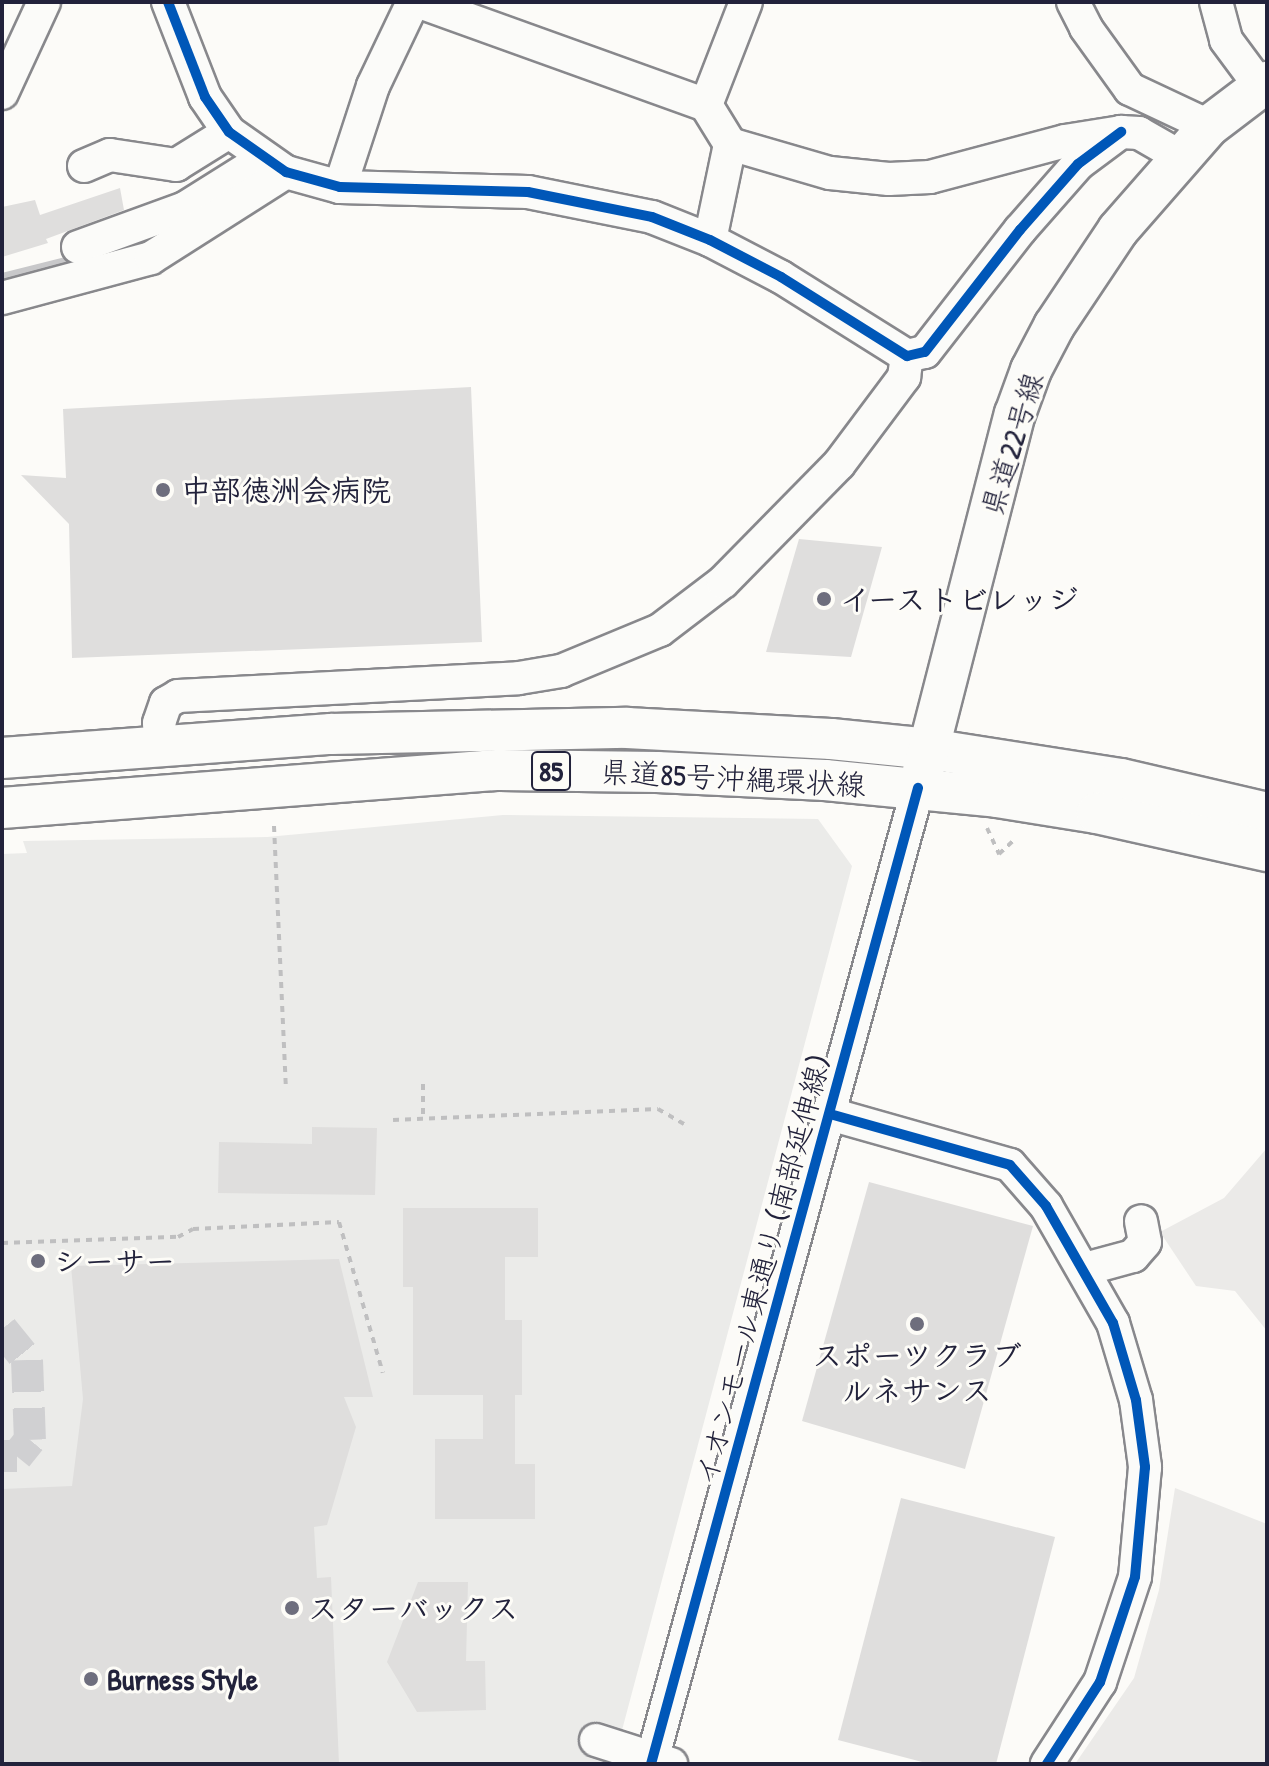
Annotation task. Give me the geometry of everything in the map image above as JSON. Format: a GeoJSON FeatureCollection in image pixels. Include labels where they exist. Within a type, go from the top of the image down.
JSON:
{"type":"FeatureCollection","features":[{"type":"Feature","properties":{"kind":"main road","name":"県道22号線"},"geometry":{"type":"LineString","coordinates":[[918,788],[1015,414],[1031,370],[1054,326],[1102,254],[1179,156],[1209,126],[1263,84]]}},
{"type":"Feature","properties":{"kind":"main road","name":"県道85号沖縄環状線"},"geometry":{"type":"LineString","coordinates":[[2,758],[331,734],[627,728],[831,739],[929,749],[1150,824],[1267,851]]}},
{"type":"Feature","properties":{"kind":"main road","name":"県道85号沖縄環状線"},"geometry":{"type":"LineString","coordinates":[[2,808],[500,770],[810,779],[918,788],[1121,779],[1267,813]]}},
{"type":"Feature","properties":{"kind":"street"},"geometry":{"type":"LineString","coordinates":[[2,93],[44,2]]}},
{"type":"Feature","properties":{"kind":"street"},"geometry":{"type":"LineString","coordinates":[[168,2],[205,97],[229,132],[276,165],[340,187],[528,192],[652,217],[710,240],[813,295],[907,356],[925,352],[1020,230],[1078,164],[1121,132]]}},
{"type":"Feature","properties":{"kind":"street"},"geometry":{"type":"LineString","coordinates":[[340,187],[373,86],[413,2]]}},
{"type":"Feature","properties":{"kind":"street"},"geometry":{"type":"LineString","coordinates":[[420,2],[706,105],[730,144],[830,173],[889,179],[930,177],[1065,141],[1121,132],[1139,133],[1179,156]]}},
{"type":"Feature","properties":{"kind":"street"},"geometry":{"type":"LineString","coordinates":[[706,105],[746,2]]}},
{"type":"Feature","properties":{"kind":"street"},"geometry":{"type":"LineString","coordinates":[[1073,2],[1086,28],[1130,89],[1209,126]]}},
{"type":"Feature","properties":{"kind":"street"},"geometry":{"type":"LineString","coordinates":[[1216,2],[1226,40],[1263,84]]}},
{"type":"Feature","properties":{"kind":"street"},"geometry":{"type":"LineString","coordinates":[[84,166],[110,155],[176,165],[229,132]]}},
{"type":"Feature","properties":{"kind":"street"},"geometry":{"type":"LineString","coordinates":[[710,240],[730,144]]}},
{"type":"Feature","properties":{"kind":"street"},"geometry":{"type":"LineString","coordinates":[[78,247],[185,208],[276,165]]}},
{"type":"Feature","properties":{"kind":"street"},"geometry":{"type":"LineString","coordinates":[[2,298],[151,258],[276,165]]}},
{"type":"Feature","properties":{"kind":"street"},"geometry":{"type":"LineString","coordinates":[[160,746],[159,723],[166,703],[178,696],[519,678],[561,671],[660,630],[723,582],[839,464],[904,377],[907,356]]}},
{"type":"Feature","properties":{"kind":"street","name":"イオンモール東通り (南部延伸線)"},"geometry":{"type":"LineString","coordinates":[[658,1762],[918,788]]}},
{"type":"Feature","properties":{"kind":"street"},"geometry":{"type":"LineString","coordinates":[[830,1114],[1010,1165],[1046,1206],[1085,1269],[1113,1323],[1136,1400],[1145,1467],[1135,1577],[1100,1682],[1047,1764]]}},
{"type":"Feature","properties":{"kind":"street"},"geometry":{"type":"LineString","coordinates":[[1085,1269],[1133,1256],[1145,1242],[1141,1221]]}},
{"type":"Feature","properties":{"kind":"street"},"geometry":{"type":"LineString","coordinates":[[596,1740],[658,1762]]}},
{"type":"Feature","properties":{"kind":"path"},"geometry":{"type":"LineString","coordinates":[[985,822],[999,854],[1013,841]]}},
{"type":"Feature","properties":{"kind":"path"},"geometry":{"type":"LineString","coordinates":[[274,826],[286,1090]]}},
{"type":"Feature","properties":{"kind":"path"},"geometry":{"type":"LineString","coordinates":[[423,1084],[424,1119]]}},
{"type":"Feature","properties":{"kind":"path"},"geometry":{"type":"LineString","coordinates":[[393,1120],[658,1109],[684,1124]]}},
{"type":"Feature","properties":{"kind":"path"},"geometry":{"type":"LineString","coordinates":[[2,1243],[178,1237],[193,1229],[339,1222],[383,1373]]}},
{"type":"Feature","properties":{"kind":"shaded area"},"geometry":{"type":"Polygon","coordinates":[[[503,815],[818,819],[852,866],[613,1764],[2,1764],[2,854],[27,853],[23,841],[267,837],[503,815]]]}},
{"type":"Feature","properties":{"kind":"shaded area"},"geometry":{"type":"Polygon","coordinates":[[[1267,1148],[1267,1331],[1235,1291],[1196,1286],[1160,1232],[1224,1198],[1267,1148]]]}},
{"type":"Feature","properties":{"kind":"shaded area"},"geometry":{"type":"Polygon","coordinates":[[[1175,1488],[1267,1524],[1267,1764],[1075,1764],[1134,1678],[1159,1590],[1175,1488]]]}},
{"type":"Feature","properties":{"kind":"building"},"geometry":{"type":"Polygon","coordinates":[[[120,188],[124,210],[46,239],[48,243],[2,257],[2,207],[35,200],[40,215],[120,188]]]}},
{"type":"Feature","properties":{"kind":"building"},"geometry":{"type":"Polygon","coordinates":[[[471,387],[482,642],[72,658],[69,524],[21,475],[66,478],[63,409],[471,387]]]}},
{"type":"Feature","properties":{"kind":"building","name":"イーストビレッジ"},"geometry":{"type":"Polygon","coordinates":[[[799,539],[882,547],[851,657],[766,652],[799,539]]]}},
{"type":"Feature","properties":{"kind":"building"},"geometry":{"type":"Polygon","coordinates":[[[312,1127],[377,1128],[375,1195],[218,1193],[219,1142],[312,1144],[312,1127]]]}},
{"type":"Feature","properties":{"kind":"building","name":"スポーツクラブ ルネサンス"},"geometry":{"type":"Polygon","coordinates":[[[869,1182],[1033,1226],[965,1469],[802,1421],[869,1182]]]}},
{"type":"Feature","properties":{"kind":"building"},"geometry":{"type":"Polygon","coordinates":[[[403,1208],[538,1208],[538,1257],[505,1257],[505,1320],[522,1320],[522,1395],[515,1395],[515,1464],[535,1464],[535,1519],[435,1519],[435,1439],[483,1439],[483,1395],[413,1395],[413,1287],[403,1287],[403,1208]]]}},
{"type":"Feature","properties":{"kind":"building"},"geometry":{"type":"Polygon","coordinates":[[[339,1259],[373,1397],[344,1397],[356,1427],[327,1525],[314,1527],[317,1578],[331,1577],[339,1764],[2,1764],[2,1489],[72,1486],[83,1399],[71,1266],[339,1259]]]}},
{"type":"Feature","properties":{"kind":"building"},"geometry":{"type":"Polygon","coordinates":[[[901,1498],[1055,1537],[996,1764],[930,1764],[838,1740],[901,1498]]]}},
{"type":"Feature","properties":{"kind":"building"},"geometry":{"type":"Polygon","coordinates":[[[418,1582],[468,1582],[466,1661],[485,1661],[486,1710],[417,1712],[387,1662],[418,1582]]]}},
{"type":"Feature","properties":{"kind":"waterway"},"geometry":{"type":"LineString","coordinates":[[2,276],[77,257]]}},
{"type":"Feature","properties":{"kind":"tunnel"},"geometry":{"type":"LineString","coordinates":[[2,1329],[27,1360],[30,1440],[17,1456],[2,1456]]}},
{"type":"Feature","properties":{"kind":"cycle path"},"geometry":{"type":"LineString","coordinates":[[168,2],[205,97],[229,132],[286,172],[340,187],[528,192],[652,217],[710,240],[781,277],[907,356],[925,352],[1020,230],[1078,164],[1121,132]]}},
{"type":"Feature","properties":{"kind":"cycle path"},"geometry":{"type":"LineString","coordinates":[[651,1764],[918,788]]}},
{"type":"Feature","properties":{"kind":"cycle path"},"geometry":{"type":"LineString","coordinates":[[830,1114],[1010,1165],[1046,1206],[1113,1323],[1136,1400],[1145,1467],[1135,1577],[1100,1682],[1047,1764]]}},
{"type":"Feature","properties":{"kind":"place","name":"中部徳洲会病院"},"geometry":{"type":"Point","coordinates":[163,490]}},
{"type":"Feature","properties":{"kind":"place","name":"イーストビレッジ"},"geometry":{"type":"Point","coordinates":[824,599]}},
{"type":"Feature","properties":{"kind":"place","name":"シーサー"},"geometry":{"type":"Point","coordinates":[38,1261]}},
{"type":"Feature","properties":{"kind":"place","name":"スポーツクラブ ルネサンス"},"geometry":{"type":"Point","coordinates":[917,1324]}},
{"type":"Feature","properties":{"kind":"place","name":"スターバックス"},"geometry":{"type":"Point","coordinates":[292,1608]}},
{"type":"Feature","properties":{"kind":"place","name":"Burness Style"},"geometry":{"type":"Point","coordinates":[91,1679]}}]}
